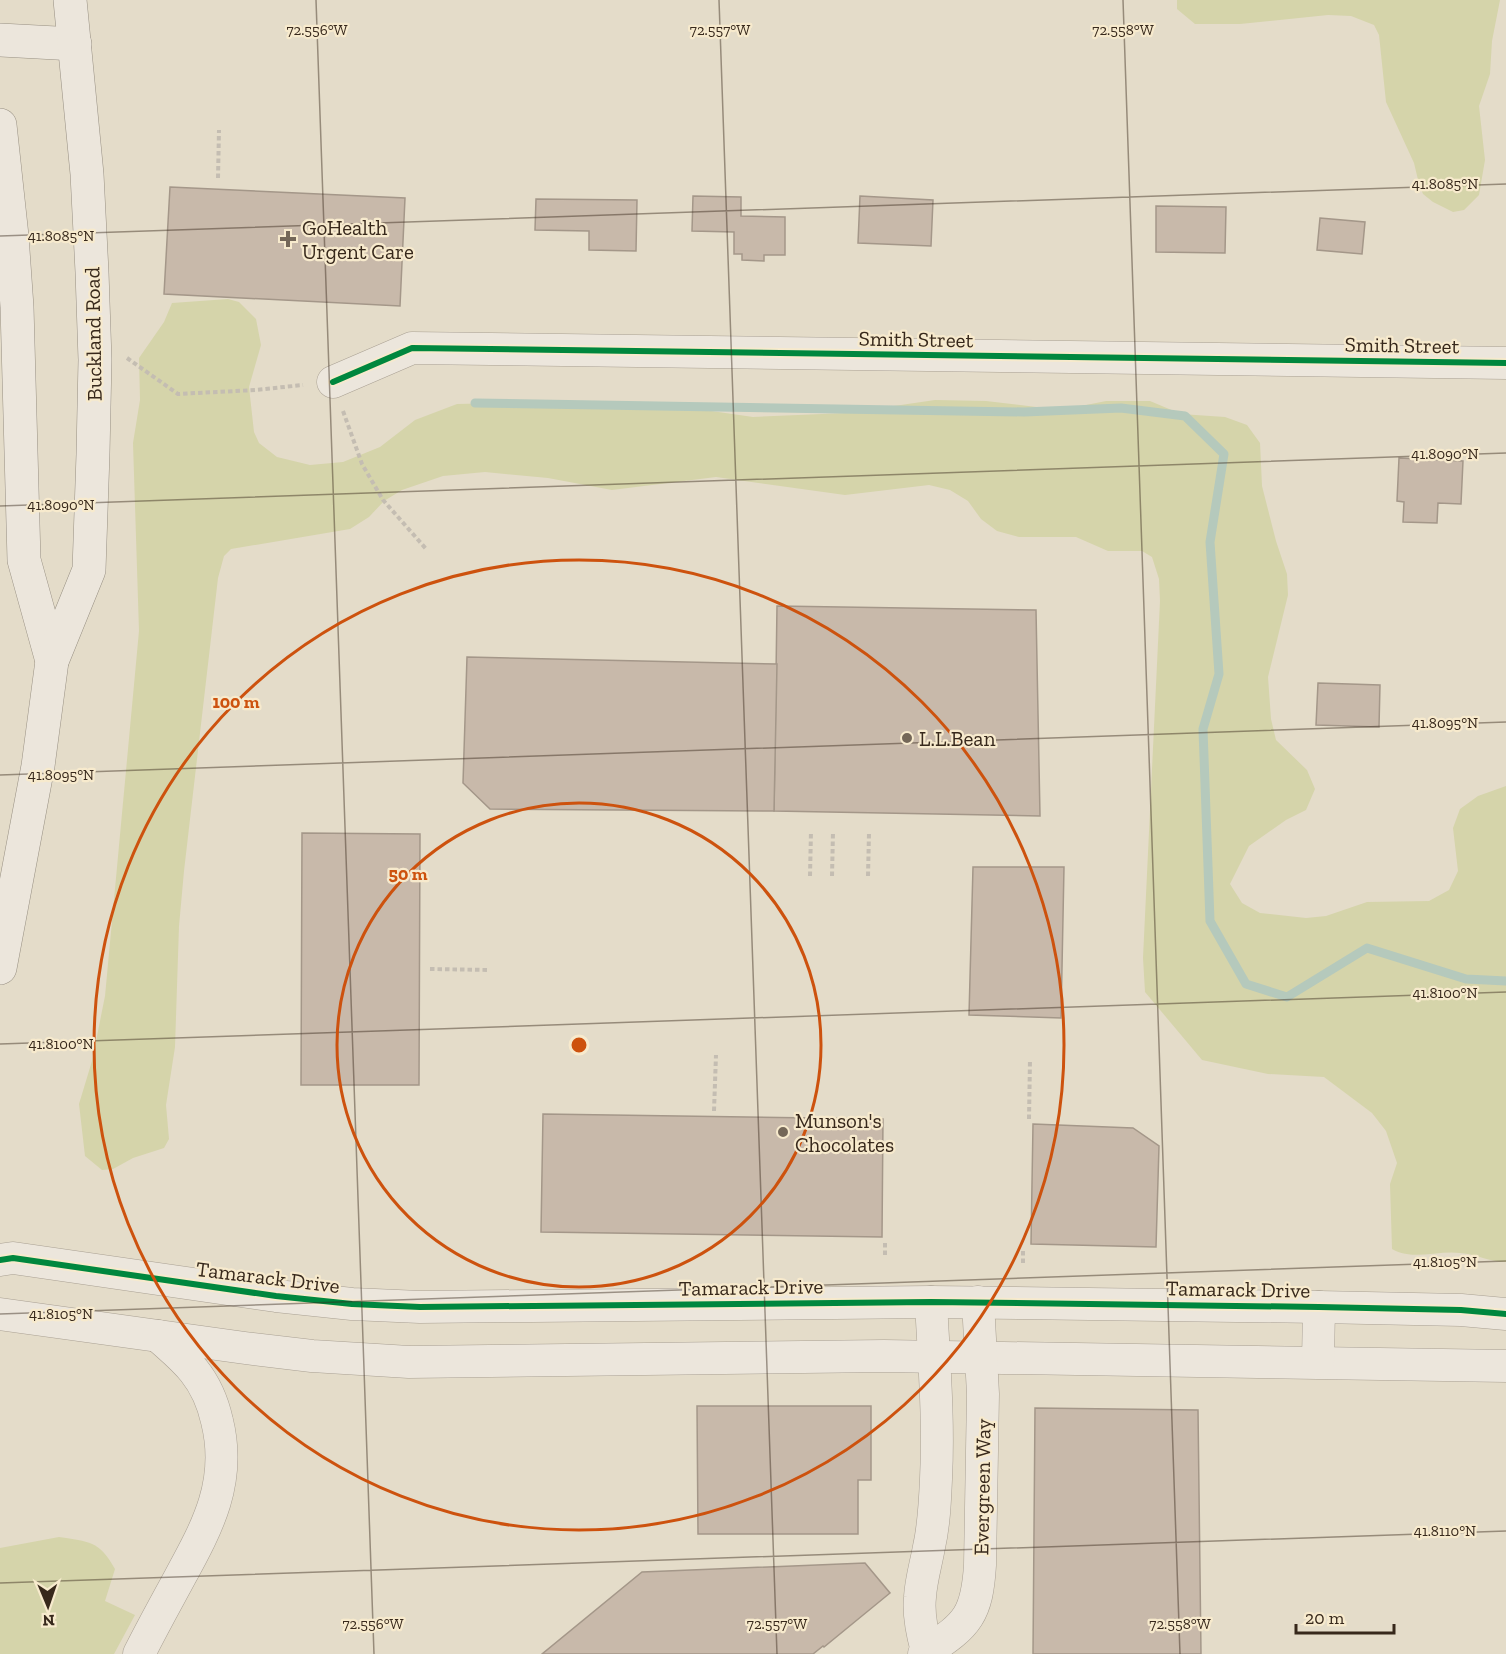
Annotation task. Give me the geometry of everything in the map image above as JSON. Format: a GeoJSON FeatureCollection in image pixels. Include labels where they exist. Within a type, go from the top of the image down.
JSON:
{"type":"FeatureCollection","features":[{"type":"Feature","properties":{"kind":"main road","name":"Buckland Road"},"geometry":{"type":"LineString","coordinates":[[0,968],[34,788],[52,661],[89,570],[95,360],[87,174],[70,0]]}},
{"type":"Feature","properties":{"kind":"main road"},"geometry":{"type":"LineString","coordinates":[[0,40],[75,44]]}},
{"type":"Feature","properties":{"kind":"main road","name":"Buckland Road"},"geometry":{"type":"LineString","coordinates":[[0,125],[12,236],[16,307],[24,560],[52,661]]}},
{"type":"Feature","properties":{"kind":"street","name":"Smith Street"},"geometry":{"type":"LineString","coordinates":[[333,382],[412,348],[1506,363]]}},
{"type":"Feature","properties":{"kind":"street","name":"Tamarack Drive"},"geometry":{"type":"LineString","coordinates":[[0,1260],[13,1258],[276,1296],[352,1304],[420,1307],[978,1302],[1461,1310],[1506,1314]]}},
{"type":"Feature","properties":{"kind":"street","name":"Evergreen Way"},"geometry":{"type":"LineString","coordinates":[[931,1302],[937,1422],[936,1489],[920,1597],[925,1652],[962,1625],[971,1611],[977,1592],[981,1553],[983,1404],[978,1302]]}},
{"type":"Feature","properties":{"kind":"street","name":"Tamarack Drive"},"geometry":{"type":"LineString","coordinates":[[1318,1362],[1319,1307]]}},
{"type":"Feature","properties":{"kind":"street"},"geometry":{"type":"LineString","coordinates":[[0,1314],[312,1356],[409,1362],[981,1357],[1506,1366]]}},
{"type":"Feature","properties":{"kind":"street"},"geometry":{"type":"LineString","coordinates":[[139,1654],[207,1526],[218,1494],[222,1468],[219,1431],[207,1392],[185,1360],[158,1336]]}},
{"type":"Feature","properties":{"kind":"path"},"geometry":{"type":"LineString","coordinates":[[218,178],[219,130]]}},
{"type":"Feature","properties":{"kind":"path"},"geometry":{"type":"LineString","coordinates":[[127,358],[178,394],[255,390],[333,382],[362,464],[383,500],[427,550]]}},
{"type":"Feature","properties":{"kind":"path"},"geometry":{"type":"LineString","coordinates":[[810,876],[811,831]]}},
{"type":"Feature","properties":{"kind":"path"},"geometry":{"type":"LineString","coordinates":[[832,876],[833,832]]}},
{"type":"Feature","properties":{"kind":"path"},"geometry":{"type":"LineString","coordinates":[[868,876],[869,833]]}},
{"type":"Feature","properties":{"kind":"path"},"geometry":{"type":"LineString","coordinates":[[430,969],[490,970]]}},
{"type":"Feature","properties":{"kind":"path"},"geometry":{"type":"LineString","coordinates":[[714,1111],[716,1055]]}},
{"type":"Feature","properties":{"kind":"path"},"geometry":{"type":"LineString","coordinates":[[1029,1119],[1030,1059]]}},
{"type":"Feature","properties":{"kind":"path"},"geometry":{"type":"LineString","coordinates":[[885,1243],[885,1257]]}},
{"type":"Feature","properties":{"kind":"path"},"geometry":{"type":"LineString","coordinates":[[1023,1251],[1023,1265]]}},
{"type":"Feature","properties":{"kind":"green space"},"geometry":{"type":"Polygon","coordinates":[[[1177,0],[1500,0],[1492,41],[1490,74],[1479,106],[1485,160],[1479,195],[1464,210],[1453,212],[1423,194],[1414,163],[1386,102],[1379,35],[1374,25],[1351,16],[1328,15],[1240,24],[1195,24],[1177,9],[1177,0]]]}},
{"type":"Feature","properties":{"kind":"green space"},"geometry":{"type":"Polygon","coordinates":[[[228,299],[239,302],[256,319],[261,345],[249,387],[254,432],[259,443],[277,457],[310,465],[343,462],[380,447],[415,420],[457,404],[501,403],[570,407],[663,404],[753,417],[846,413],[935,400],[986,401],[1061,410],[1106,401],[1150,401],[1181,414],[1225,417],[1247,425],[1260,443],[1262,486],[1287,574],[1288,595],[1268,677],[1271,719],[1276,740],[1307,770],[1315,789],[1306,810],[1286,820],[1249,846],[1230,884],[1242,903],[1260,913],[1306,918],[1326,916],[1367,902],[1429,901],[1449,890],[1458,871],[1453,828],[1460,809],[1478,796],[1506,786],[1506,1262],[1452,1252],[1417,1255],[1392,1249],[1390,1184],[1397,1163],[1386,1131],[1372,1113],[1324,1077],[1268,1074],[1202,1060],[1145,992],[1143,958],[1160,601],[1159,579],[1152,557],[1142,551],[1108,551],[1076,537],[1019,537],[997,531],[981,519],[968,501],[950,490],[929,485],[845,495],[716,477],[612,490],[548,478],[485,472],[443,476],[402,490],[384,501],[369,517],[350,529],[231,549],[224,556],[218,578],[184,871],[179,926],[175,1047],[166,1105],[169,1139],[164,1148],[133,1158],[113,1169],[102,1170],[85,1156],[79,1104],[92,1061],[105,996],[139,631],[133,443],[140,400],[139,358],[164,322],[172,303],[228,299]]]}},
{"type":"Feature","properties":{"kind":"green space"},"geometry":{"type":"Polygon","coordinates":[[[59,1537],[92,1544],[104,1552],[115,1569],[105,1601],[135,1615],[114,1654],[0,1654],[0,1548],[59,1537]]]}},
{"type":"Feature","properties":{"kind":"building"},"geometry":{"type":"Polygon","coordinates":[[[170,187],[405,198],[400,306],[164,294],[170,187]]]}},
{"type":"Feature","properties":{"kind":"building"},"geometry":{"type":"Polygon","coordinates":[[[693,196],[741,197],[741,216],[785,217],[785,255],[764,255],[764,261],[742,260],[742,254],[734,254],[734,232],[692,231],[693,196]]]}},
{"type":"Feature","properties":{"kind":"building"},"geometry":{"type":"Polygon","coordinates":[[[860,196],[933,200],[931,246],[858,243],[860,196]]]}},
{"type":"Feature","properties":{"kind":"building"},"geometry":{"type":"Polygon","coordinates":[[[536,199],[637,200],[636,251],[589,250],[589,231],[535,230],[536,199]]]}},
{"type":"Feature","properties":{"kind":"building"},"geometry":{"type":"Polygon","coordinates":[[[1156,206],[1226,207],[1225,253],[1156,252],[1156,206]]]}},
{"type":"Feature","properties":{"kind":"building"},"geometry":{"type":"Polygon","coordinates":[[[1320,218],[1365,222],[1362,254],[1317,250],[1320,218]]]}},
{"type":"Feature","properties":{"kind":"building"},"geometry":{"type":"Polygon","coordinates":[[[1399,458],[1463,461],[1461,504],[1438,503],[1437,523],[1403,522],[1404,502],[1397,501],[1399,458]]]}},
{"type":"Feature","properties":{"kind":"building","name":"L.L.Bean"},"geometry":{"type":"Polygon","coordinates":[[[777,606],[1036,610],[1040,816],[774,811],[777,606]]]}},
{"type":"Feature","properties":{"kind":"building"},"geometry":{"type":"Polygon","coordinates":[[[467,657],[777,664],[774,811],[490,809],[463,783],[467,657]]]}},
{"type":"Feature","properties":{"kind":"building"},"geometry":{"type":"Polygon","coordinates":[[[1318,683],[1380,685],[1379,727],[1316,725],[1318,683]]]}},
{"type":"Feature","properties":{"kind":"building"},"geometry":{"type":"Polygon","coordinates":[[[302,833],[420,834],[419,1085],[301,1085],[302,833]]]}},
{"type":"Feature","properties":{"kind":"building"},"geometry":{"type":"Polygon","coordinates":[[[973,867],[1064,867],[1061,1018],[969,1015],[973,867]]]}},
{"type":"Feature","properties":{"kind":"building"},"geometry":{"type":"Polygon","coordinates":[[[543,1114],[883,1119],[882,1237],[541,1232],[543,1114]]]}},
{"type":"Feature","properties":{"kind":"building"},"geometry":{"type":"Polygon","coordinates":[[[1033,1124],[1133,1128],[1159,1146],[1156,1247],[1031,1244],[1033,1124]]]}},
{"type":"Feature","properties":{"kind":"building"},"geometry":{"type":"Polygon","coordinates":[[[697,1406],[871,1406],[871,1480],[858,1480],[858,1534],[698,1534],[697,1406]]]}},
{"type":"Feature","properties":{"kind":"building"},"geometry":{"type":"Polygon","coordinates":[[[1035,1408],[1198,1410],[1201,1654],[1033,1654],[1035,1408]]]}},
{"type":"Feature","properties":{"kind":"building"},"geometry":{"type":"Polygon","coordinates":[[[865,1563],[890,1593],[813,1654],[542,1654],[642,1572],[865,1563]]]}},
{"type":"Feature","properties":{"kind":"waterway"},"geometry":{"type":"LineString","coordinates":[[475,403],[1024,412],[1121,408],[1185,416],[1224,454],[1210,542],[1219,674],[1203,729],[1210,921],[1246,984],[1287,997],[1367,948],[1466,979],[1506,981]]}},
{"type":"Feature","properties":{"kind":"cycle path"},"geometry":{"type":"LineString","coordinates":[[333,382],[412,348],[1506,363]]}},
{"type":"Feature","properties":{"kind":"cycle path"},"geometry":{"type":"LineString","coordinates":[[0,1260],[13,1258],[276,1296],[352,1304],[420,1307],[931,1302],[1319,1307],[1461,1310],[1506,1314]]}},
{"type":"Feature","properties":{"kind":"place","name":"GoHealth Urgent Care"},"geometry":{"type":"Point","coordinates":[288,239]}},
{"type":"Feature","properties":{"kind":"place","name":"L.L.Bean"},"geometry":{"type":"Point","coordinates":[907,738]}},
{"type":"Feature","properties":{"kind":"place","name":"Munson's Chocolates"},"geometry":{"type":"Point","coordinates":[783,1132]}}]}
